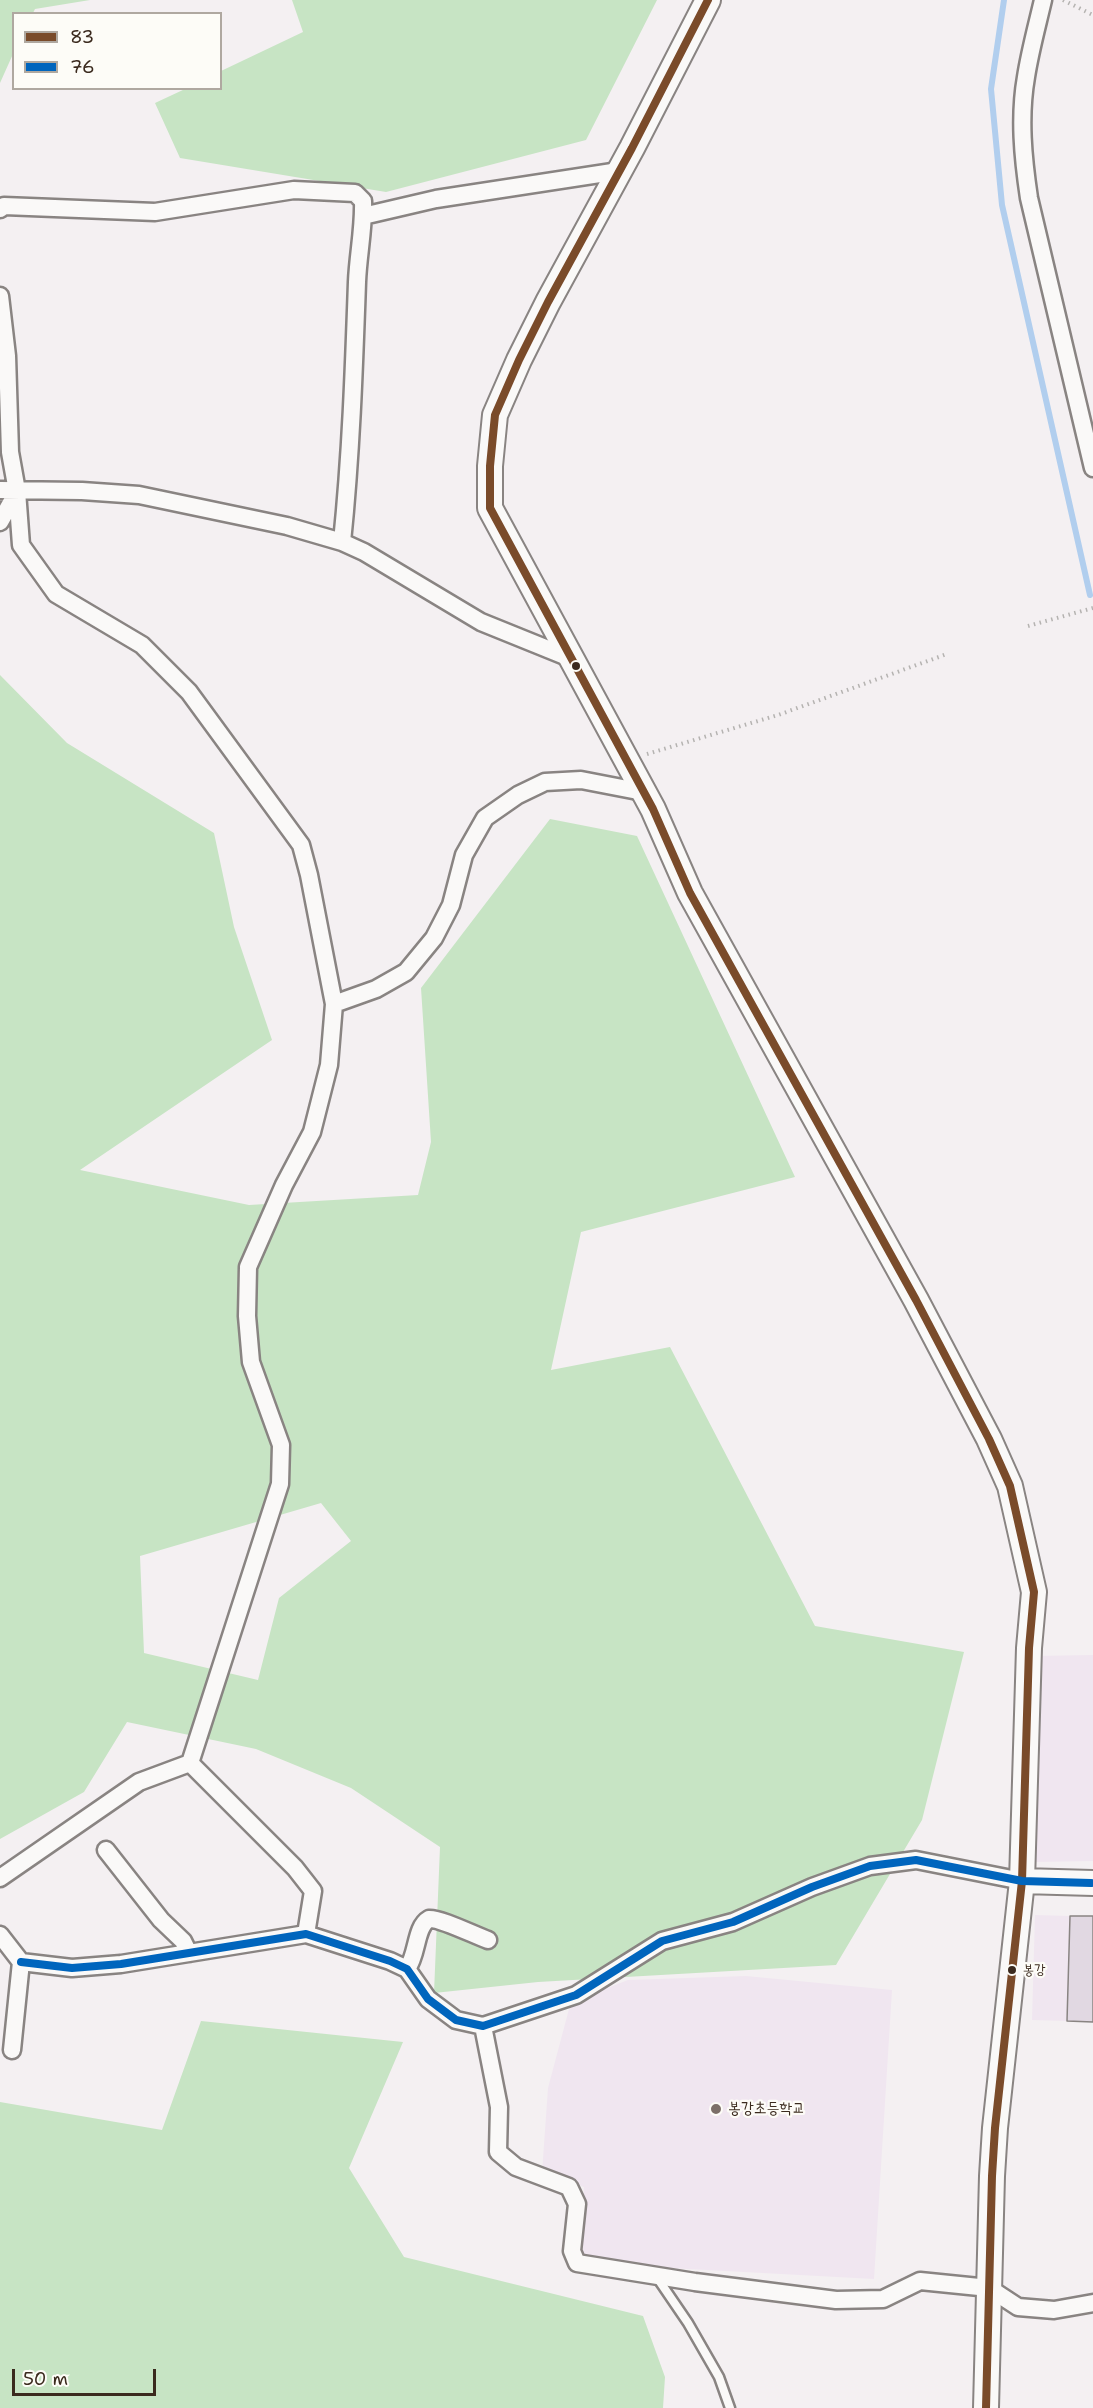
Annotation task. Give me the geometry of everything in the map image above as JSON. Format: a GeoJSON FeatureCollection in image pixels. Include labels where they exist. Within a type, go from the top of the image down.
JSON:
{"type":"FeatureCollection","features":[{"type":"Feature","properties":{"kind":"main road"},"geometry":{"type":"LineString","coordinates":[[708,0],[548,302],[509,382],[495,415],[490,466],[490,508],[643,792],[690,893],[916,1300],[989,1439],[1010,1486],[1034,1592],[1029,1648],[1022,1881],[995,2128],[986,2408]]}},
{"type":"Feature","properties":{"kind":"main road"},"geometry":{"type":"LineString","coordinates":[[1022,1881],[1093,1883]]}},
{"type":"Feature","properties":{"kind":"street"},"geometry":{"type":"LineString","coordinates":[[1043,0],[1025,78],[1022,113],[1023,159],[1029,198],[1093,468]]}},
{"type":"Feature","properties":{"kind":"street"},"geometry":{"type":"LineString","coordinates":[[363,216],[436,199],[619,171]]}},
{"type":"Feature","properties":{"kind":"street"},"geometry":{"type":"LineString","coordinates":[[0,209],[4,207],[155,212],[294,190],[355,193],[363,201],[363,216],[357,279],[350,471],[342,542]]}},
{"type":"Feature","properties":{"kind":"street"},"geometry":{"type":"LineString","coordinates":[[0,296],[7,356],[10,452],[17,491],[21,545],[56,594],[142,645],[189,692],[301,845],[334,1004],[329,1065],[312,1132],[284,1185],[248,1267],[247,1316],[251,1362],[281,1445],[280,1484],[190,1763]]}},
{"type":"Feature","properties":{"kind":"street"},"geometry":{"type":"LineString","coordinates":[[0,490],[82,491],[139,495],[286,526],[342,542],[364,552],[481,622],[570,658]]}},
{"type":"Feature","properties":{"kind":"street"},"geometry":{"type":"LineString","coordinates":[[0,522],[17,491]]}},
{"type":"Feature","properties":{"kind":"street"},"geometry":{"type":"LineString","coordinates":[[334,1004],[376,989],[406,972],[434,938],[451,905],[464,855],[485,818],[518,795],[545,782],[581,780],[643,792]]}},
{"type":"Feature","properties":{"kind":"street"},"geometry":{"type":"LineString","coordinates":[[0,1878],[139,1782],[190,1763]]}},
{"type":"Feature","properties":{"kind":"street"},"geometry":{"type":"LineString","coordinates":[[190,1763],[296,1868],[313,1891],[306,1934]]}},
{"type":"Feature","properties":{"kind":"street"},"geometry":{"type":"LineString","coordinates":[[106,1850],[161,1920],[183,1941],[189,1953]]}},
{"type":"Feature","properties":{"kind":"street"},"geometry":{"type":"LineString","coordinates":[[21,1962],[72,1968],[121,1964],[306,1934],[390,1961],[407,1969],[428,1999],[456,2020],[483,2026],[576,1995],[662,1941],[733,1922],[812,1887],[870,1866],[916,1860],[1022,1881]]}},
{"type":"Feature","properties":{"kind":"street"},"geometry":{"type":"LineString","coordinates":[[407,1969],[413,1961],[420,1928],[423,1922],[429,1919],[441,1920],[454,1928],[488,1940]]}},
{"type":"Feature","properties":{"kind":"street"},"geometry":{"type":"LineString","coordinates":[[0,1935],[21,1962],[12,2050]]}},
{"type":"Feature","properties":{"kind":"street"},"geometry":{"type":"LineString","coordinates":[[483,2026],[499,2107],[498,2152],[516,2167],[569,2187],[577,2204],[572,2251],[577,2263],[836,2300],[883,2300],[920,2281],[989,2288],[1018,2307],[1054,2310],[1093,2303]]}},
{"type":"Feature","properties":{"kind":"lane"},"geometry":{"type":"LineString","coordinates":[[656,2275],[688,2323],[719,2377],[730,2408]]}},
{"type":"Feature","properties":{"kind":"path"},"geometry":{"type":"LineString","coordinates":[[1063,0],[1093,15]]}},
{"type":"Feature","properties":{"kind":"path"},"geometry":{"type":"LineString","coordinates":[[1028,626],[1093,608]]}},
{"type":"Feature","properties":{"kind":"path"},"geometry":{"type":"LineString","coordinates":[[626,760],[778,715],[947,654]]}},
{"type":"Feature","properties":{"kind":"shaded area"},"geometry":{"type":"Polygon","coordinates":[[[1093,1655],[1093,1861],[1033,1862],[1033,1656],[1093,1655]]]}},
{"type":"Feature","properties":{"kind":"shaded area"},"geometry":{"type":"Polygon","coordinates":[[[1035,1915],[1070,1916],[1067,2021],[1032,2020],[1035,1915]]]}},
{"type":"Feature","properties":{"kind":"shaded area","name":"봉강초등학교"},"geometry":{"type":"Polygon","coordinates":[[[746,1976],[892,1990],[874,2279],[651,2267],[579,2254],[584,2187],[542,2173],[548,2088],[569,2009],[574,2001],[628,1980],[746,1976]]]}},
{"type":"Feature","properties":{"kind":"green space"},"geometry":{"type":"Polygon","coordinates":[[[0,0],[90,0],[35,9],[34,12],[12,12],[12,56],[0,83],[0,0]]]}},
{"type":"Feature","properties":{"kind":"green space"},"geometry":{"type":"Polygon","coordinates":[[[292,0],[657,0],[586,140],[386,192],[180,158],[155,103],[183,90],[222,90],[222,71],[303,32],[292,0]]]}},
{"type":"Feature","properties":{"kind":"green space"},"geometry":{"type":"Polygon","coordinates":[[[0,675],[67,743],[214,833],[234,927],[272,1040],[80,1170],[249,1205],[418,1195],[431,1142],[421,988],[550,819],[637,836],[795,1177],[581,1232],[551,1370],[670,1347],[815,1626],[964,1652],[922,1820],[836,1965],[538,1982],[434,1993],[440,1847],[351,1788],[256,1749],[127,1722],[84,1792],[0,1839],[0,675]],[[321,1503],[140,1556],[144,1653],[258,1680],[279,1598],[351,1541],[321,1503]]]}},
{"type":"Feature","properties":{"kind":"green space"},"geometry":{"type":"Polygon","coordinates":[[[201,2021],[403,2042],[349,2168],[404,2257],[643,2316],[665,2377],[663,2408],[0,2408],[0,2102],[162,2130],[201,2021]]]}},
{"type":"Feature","properties":{"kind":"building"},"geometry":{"type":"Polygon","coordinates":[[[1070,1916],[1093,1916],[1093,2022],[1067,2021],[1070,1916]]]}},
{"type":"Feature","properties":{"kind":"waterway"},"geometry":{"type":"LineString","coordinates":[[1004,0],[991,89],[1002,205],[1090,595]]}},
{"type":"Feature","properties":{"kind":"transit line","name":"83"},"geometry":{"type":"LineString","coordinates":[[708,0],[632,148],[548,302],[495,415],[490,466],[490,508],[653,809],[690,893],[916,1300],[989,1439],[1010,1486],[1034,1592],[1029,1648],[1022,1881],[995,2128],[992,2176],[986,2408]]}},
{"type":"Feature","properties":{"kind":"transit line","name":"76"},"geometry":{"type":"LineString","coordinates":[[21,1962],[72,1968],[121,1964],[306,1934],[390,1961],[407,1969],[428,1999],[456,2020],[483,2026],[576,1995],[662,1941],[733,1922],[812,1887],[870,1866],[916,1860],[1022,1881],[1091,1883]]}},
{"type":"Feature","properties":{"kind":"place","name":"봉강"},"geometry":{"type":"Point","coordinates":[1012,1970]}},
{"type":"Feature","properties":{"kind":"place","name":"봉강초등학교"},"geometry":{"type":"Point","coordinates":[716,2109]}}]}
